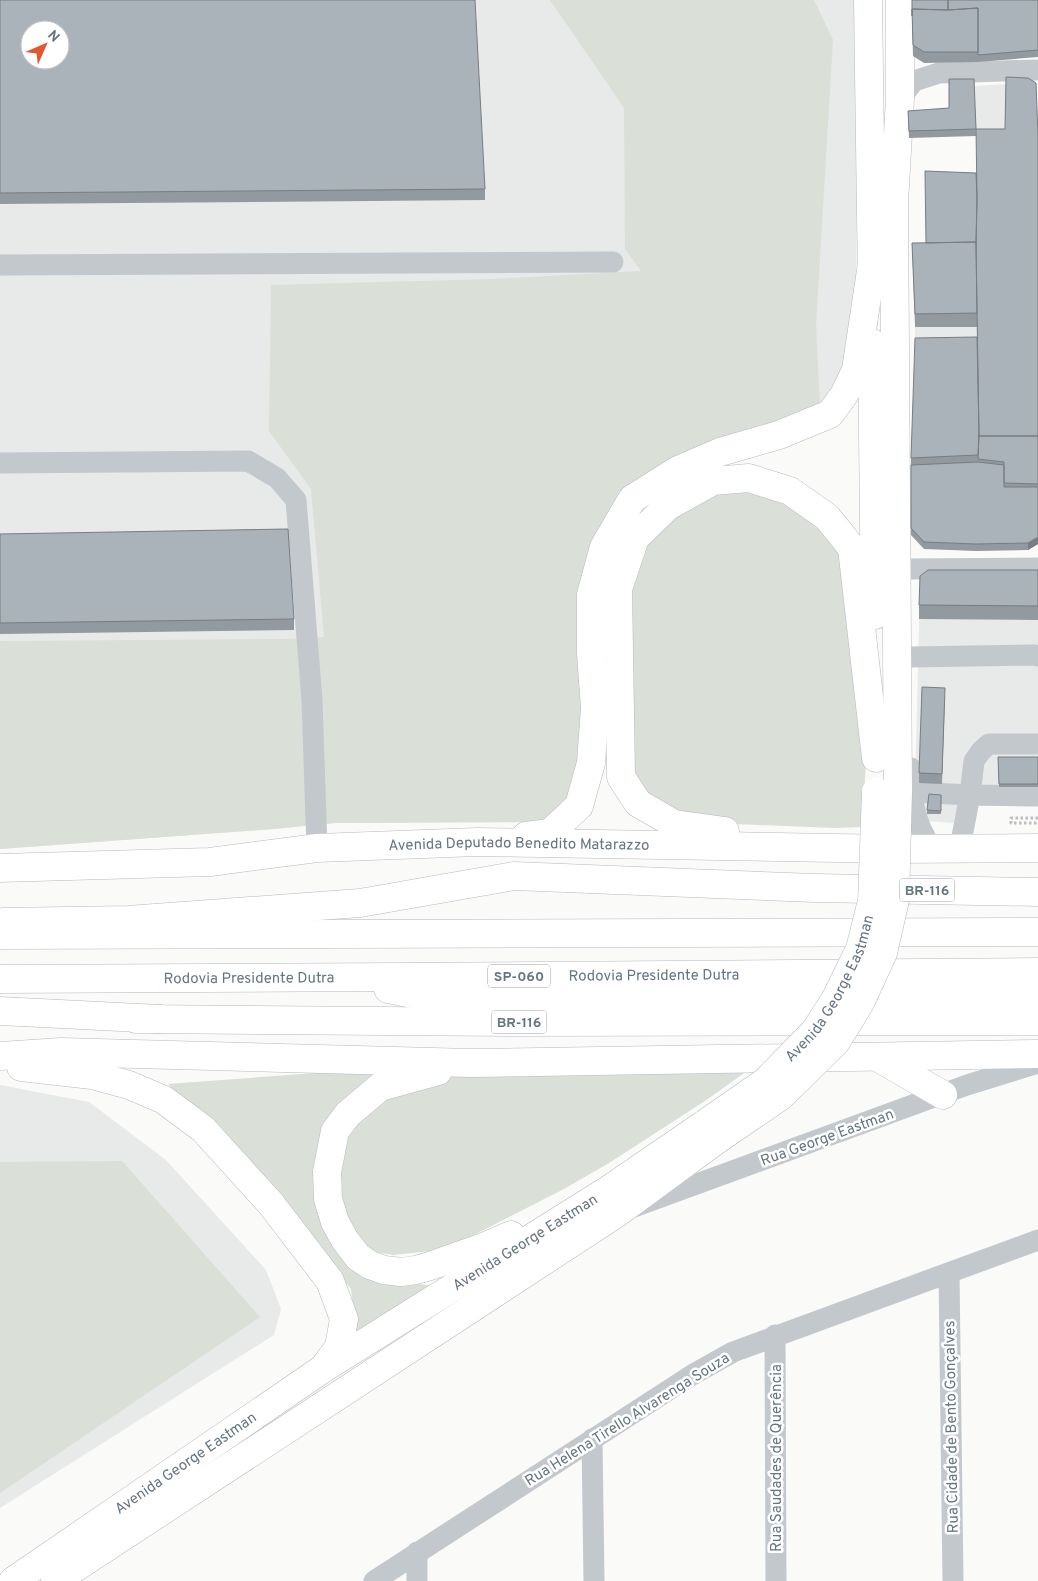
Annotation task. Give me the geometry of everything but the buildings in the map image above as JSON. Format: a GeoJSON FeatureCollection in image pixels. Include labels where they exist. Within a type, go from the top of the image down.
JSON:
{"type":"FeatureCollection","features":[{"type":"Feature","properties":{"kind":"main road"},"geometry":{"type":"LineString","coordinates":[[868,0],[876,758]]}},
{"type":"Feature","properties":{"kind":"main road"},"geometry":{"type":"LineString","coordinates":[[895,791],[894,203],[900,98],[900,0]]}},
{"type":"Feature","properties":{"kind":"main road"},"geometry":{"type":"LineString","coordinates":[[478,842],[550,833],[579,806],[591,763],[594,717],[591,595],[604,547],[632,499],[678,470],[720,452],[779,435],[830,414],[844,395],[856,370],[872,264]]}},
{"type":"Feature","properties":{"kind":"main road"},"geometry":{"type":"LineString","coordinates":[[895,791],[876,758],[852,548],[827,517],[790,491],[749,478],[713,481],[668,506],[635,538],[618,588],[621,777],[638,803],[674,824],[734,832],[833,837],[895,849]]}},
{"type":"Feature","properties":{"kind":"main road","name":"Avenida George Eastman"},"geometry":{"type":"LineString","coordinates":[[55,1581],[613,1202],[712,1131],[765,1082],[815,1031],[836,998],[860,949],[895,791]]}},
{"type":"Feature","properties":{"kind":"main road","name":"Avenida Deputado Benedito Matarazzo"},"geometry":{"type":"LineString","coordinates":[[0,868],[210,862],[317,848],[478,842],[895,849],[960,847],[1038,848]]}},
{"type":"Feature","properties":{"kind":"main road","name":"BR-116"},"geometry":{"type":"LineString","coordinates":[[0,922],[128,920],[360,903],[514,876],[815,888],[1038,892]]}},
{"type":"Feature","properties":{"kind":"main road"},"geometry":{"type":"LineString","coordinates":[[0,935],[1038,932]]}},
{"type":"Feature","properties":{"kind":"main road","name":"Rodovia Presidente Dutra"},"geometry":{"type":"LineString","coordinates":[[0,978],[1038,972]]}},
{"type":"Feature","properties":{"kind":"main road"},"geometry":{"type":"LineString","coordinates":[[327,977],[438,999],[1038,995]]}},
{"type":"Feature","properties":{"kind":"main road"},"geometry":{"type":"LineString","coordinates":[[0,1012],[160,1019]]}},
{"type":"Feature","properties":{"kind":"main road","name":"BR-116"},"geometry":{"type":"LineString","coordinates":[[0,1017],[518,1022],[1038,1021]]}},
{"type":"Feature","properties":{"kind":"main road"},"geometry":{"type":"LineString","coordinates":[[0,1056],[61,1052],[471,1064],[1038,1054]]}},
{"type":"Feature","properties":{"kind":"main road"},"geometry":{"type":"LineString","coordinates":[[876,1056],[943,1095]]}},
{"type":"Feature","properties":{"kind":"main road"},"geometry":{"type":"LineString","coordinates":[[471,1064],[380,1087],[348,1114],[335,1131],[326,1172],[328,1198],[335,1222],[358,1257],[370,1265],[384,1270],[401,1272],[416,1270],[613,1202]]}},
{"type":"Feature","properties":{"kind":"main road"},"geometry":{"type":"LineString","coordinates":[[0,1065],[92,1075],[128,1085],[164,1100],[202,1129],[271,1204],[330,1281],[344,1319],[339,1347],[321,1370]]}},
{"type":"Feature","properties":{"kind":"main road","name":"Avenida George Eastman"},"geometry":{"type":"LineString","coordinates":[[13,1581],[321,1370],[613,1202]]}},
{"type":"Feature","properties":{"kind":"street"},"geometry":{"type":"LineString","coordinates":[[900,98],[914,81],[939,73],[1038,70]]}},
{"type":"Feature","properties":{"kind":"street"},"geometry":{"type":"LineString","coordinates":[[894,203],[901,357],[904,569],[910,657],[895,791],[915,818],[925,839],[932,848]]}},
{"type":"Feature","properties":{"kind":"street"},"geometry":{"type":"LineString","coordinates":[[0,265],[613,262]]}},
{"type":"Feature","properties":{"kind":"street"},"geometry":{"type":"LineString","coordinates":[[0,463],[248,461],[276,478],[296,500],[312,700],[317,848]]}},
{"type":"Feature","properties":{"kind":"street"},"geometry":{"type":"LineString","coordinates":[[904,569],[1038,568]]}},
{"type":"Feature","properties":{"kind":"street"},"geometry":{"type":"LineString","coordinates":[[910,657],[1038,656]]}},
{"type":"Feature","properties":{"kind":"street"},"geometry":{"type":"LineString","coordinates":[[960,847],[970,795],[974,761],[981,751],[989,744],[1038,744]]}},
{"type":"Feature","properties":{"kind":"street"},"geometry":{"type":"LineString","coordinates":[[895,791],[1038,796]]}},
{"type":"Feature","properties":{"kind":"street","name":"Rua George Eastman"},"geometry":{"type":"LineString","coordinates":[[613,1202],[698,1185],[943,1095],[1038,1063]]}},
{"type":"Feature","properties":{"kind":"street","name":"Rua Helena Tirello Alvarenga Souza"},"geometry":{"type":"LineString","coordinates":[[374,1581],[416,1552],[692,1375],[733,1352],[1038,1240]]}},
{"type":"Feature","properties":{"kind":"street","name":"Rua Cidade de Bento Gonçalves"},"geometry":{"type":"LineString","coordinates":[[949,1273],[953,1581]]}},
{"type":"Feature","properties":{"kind":"street","name":"Rua Saudades de Querência"},"geometry":{"type":"LineString","coordinates":[[775,1336],[776,1581]]}},
{"type":"Feature","properties":{"kind":"street"},"geometry":{"type":"LineString","coordinates":[[592,1439],[594,1581]]}},
{"type":"Feature","properties":{"kind":"street"},"geometry":{"type":"LineString","coordinates":[[416,1552],[417,1581]]}},
{"type":"Feature","properties":{"kind":"path"},"geometry":{"type":"LineString","coordinates":[[1038,818],[1011,818],[1011,823],[1038,823]]}},
{"type":"Feature","properties":{"kind":"shaded area"},"geometry":{"type":"Polygon","coordinates":[[[0,0],[859,0],[857,324],[834,393],[820,407],[677,459],[408,823],[335,823],[0,849],[0,0]]]}},
{"type":"Feature","properties":{"kind":"shaded area"},"geometry":{"type":"Polygon","coordinates":[[[550,0],[814,0],[833,40],[816,324],[820,407],[625,493],[582,761],[566,802],[541,822],[335,823],[0,849],[0,641],[287,639],[324,637],[311,489],[269,431],[271,285],[494,279],[641,271],[625,249],[624,108],[550,0]]]}},
{"type":"Feature","properties":{"kind":"shaded area"},"geometry":{"type":"Polygon","coordinates":[[[1006,84],[1005,137],[976,136],[974,86],[1006,84]]]}},
{"type":"Feature","properties":{"kind":"shaded area"},"geometry":{"type":"Polygon","coordinates":[[[915,327],[977,327],[977,351],[915,351],[915,327]]]}},
{"type":"Feature","properties":{"kind":"shaded area"},"geometry":{"type":"Polygon","coordinates":[[[748,487],[787,498],[821,523],[844,552],[866,762],[862,827],[834,828],[734,824],[676,816],[644,797],[630,774],[627,590],[642,543],[674,513],[715,489],[748,487]]]}},
{"type":"Feature","properties":{"kind":"shaded area"},"geometry":{"type":"Polygon","coordinates":[[[1038,584],[1038,805],[972,806],[953,823],[927,821],[915,785],[920,590],[1038,584]]]}},
{"type":"Feature","properties":{"kind":"shaded area"},"geometry":{"type":"Polygon","coordinates":[[[757,1064],[705,1101],[609,1163],[564,1189],[460,1242],[430,1251],[393,1255],[375,1252],[363,1246],[337,1197],[344,1139],[373,1103],[423,1082],[461,1074],[757,1064]]]}},
{"type":"Feature","properties":{"kind":"shaded area"},"geometry":{"type":"Polygon","coordinates":[[[397,1067],[333,1117],[314,1162],[320,1214],[374,1279],[444,1287],[357,1342],[351,1289],[313,1244],[168,1084],[397,1067]]]}},
{"type":"Feature","properties":{"kind":"shaded area"},"geometry":{"type":"Polygon","coordinates":[[[0,1085],[89,1102],[166,1160],[266,1270],[281,1309],[274,1335],[0,1508],[0,1085]]]}},
{"type":"Feature","properties":{"kind":"shaded area"},"geometry":{"type":"Polygon","coordinates":[[[122,1161],[260,1317],[0,1493],[0,1162],[122,1161]]]}}]}
